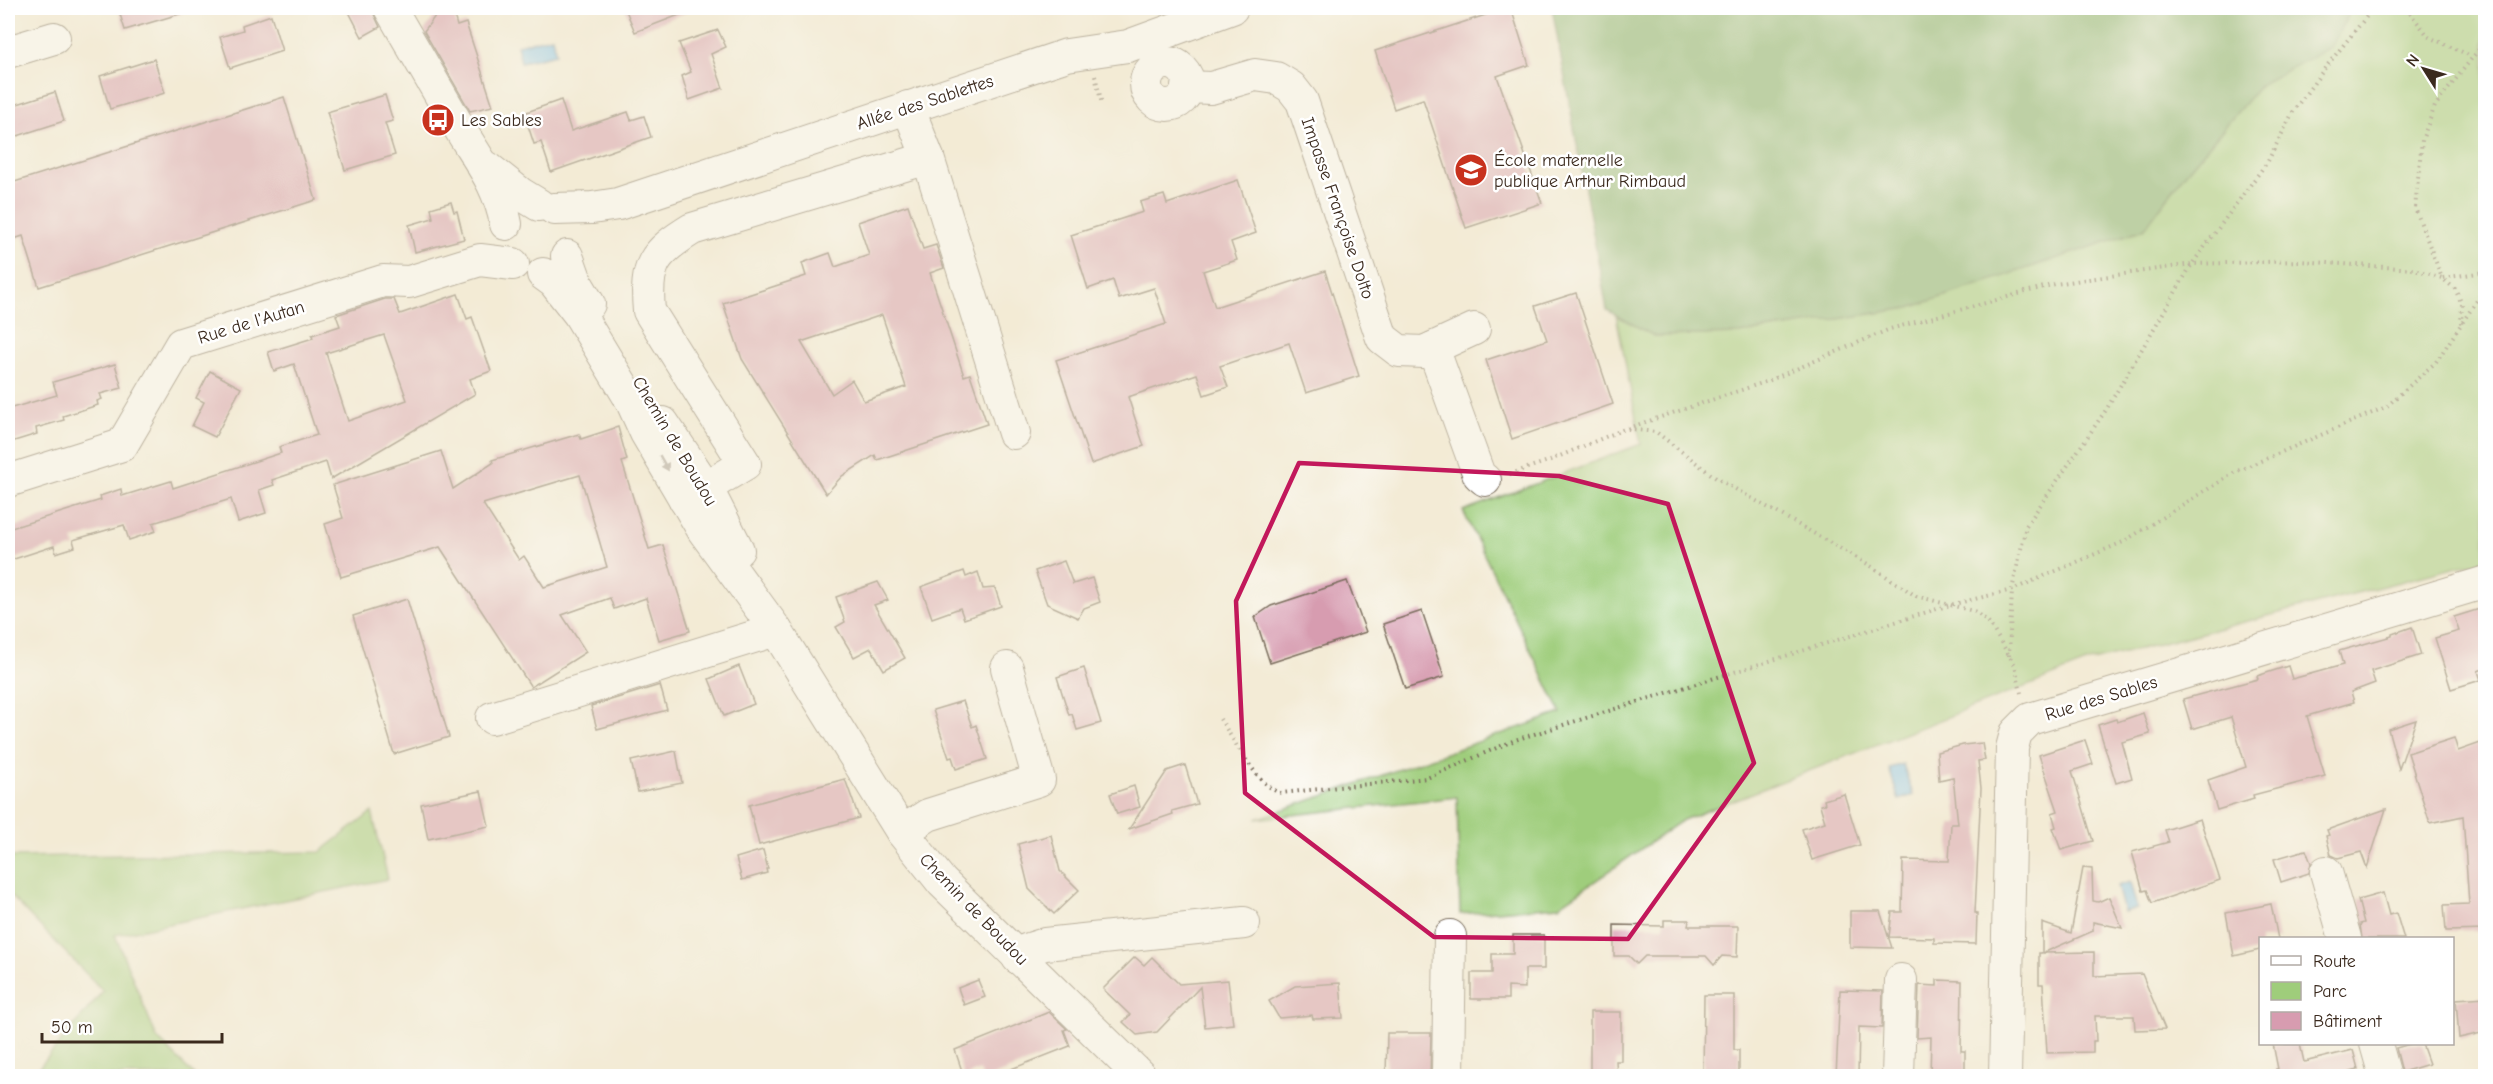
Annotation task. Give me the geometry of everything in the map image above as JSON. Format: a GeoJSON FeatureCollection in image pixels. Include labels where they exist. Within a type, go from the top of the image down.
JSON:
{"type":"FeatureCollection","features":[{"type":"Feature","properties":{"kind":"street"},"geometry":{"type":"LineString","coordinates":[[390,8],[483,163],[502,207],[504,251],[513,264],[529,273],[560,258],[568,224],[547,207],[521,194],[483,163]]}},
{"type":"Feature","properties":{"kind":"street","name":"Allée des Sablettes"},"geometry":{"type":"LineString","coordinates":[[547,207],[592,208],[618,204],[1067,55],[1128,46],[1232,8]]}},
{"type":"Feature","properties":{"kind":"street"},"geometry":{"type":"LineString","coordinates":[[1128,46],[1171,75],[1179,44],[1173,29]]}},
{"type":"Feature","properties":{"kind":"street"},"geometry":{"type":"LineString","coordinates":[[8,52],[54,38]]}},
{"type":"Feature","properties":{"kind":"street","name":"Impasse Françoise Dolto"},"geometry":{"type":"LineString","coordinates":[[1171,75],[1211,88],[1255,75],[1276,78],[1291,87],[1302,101],[1382,338],[1399,351],[1424,352],[1474,329]]}},
{"type":"Feature","properties":{"kind":"street"},"geometry":{"type":"LineString","coordinates":[[908,107],[928,158],[1014,433]]}},
{"type":"Feature","properties":{"kind":"street"},"geometry":{"type":"LineString","coordinates":[[696,494],[745,464],[649,311],[646,285],[654,260],[669,243],[692,229],[928,158]]}},
{"type":"Feature","properties":{"kind":"street","name":"Allée des Sablettes"},"geometry":{"type":"LineString","coordinates":[[560,258],[598,216],[618,204]]}},
{"type":"Feature","properties":{"kind":"street"},"geometry":{"type":"LineString","coordinates":[[480,261],[504,230],[510,217],[523,207],[547,207]]}},
{"type":"Feature","properties":{"kind":"street","name":"Chemin de Boudou"},"geometry":{"type":"LineString","coordinates":[[560,258],[666,427],[696,494],[776,630],[902,832],[942,882],[1140,1077]]}},
{"type":"Feature","properties":{"kind":"street","name":"Rue de l'Autan"},"geometry":{"type":"LineString","coordinates":[[8,481],[122,445],[181,344],[383,281],[409,282],[480,261],[513,264]]}},
{"type":"Feature","properties":{"kind":"street"},"geometry":{"type":"LineString","coordinates":[[1432,348],[1479,475],[1485,480]]}},
{"type":"Feature","properties":{"kind":"street","name":"Rue des Sables"},"geometry":{"type":"LineString","coordinates":[[2005,1077],[2012,748],[2016,733],[2030,719],[2486,582]]}},
{"type":"Feature","properties":{"kind":"street"},"geometry":{"type":"LineString","coordinates":[[492,718],[776,630]]}},
{"type":"Feature","properties":{"kind":"street"},"geometry":{"type":"LineString","coordinates":[[902,832],[928,815],[1039,780],[1007,668]]}},
{"type":"Feature","properties":{"kind":"street"},"geometry":{"type":"LineString","coordinates":[[2326,872],[2344,937]]}},
{"type":"Feature","properties":{"kind":"street"},"geometry":{"type":"LineString","coordinates":[[1018,958],[1026,950],[1045,944],[1244,923]]}},
{"type":"Feature","properties":{"kind":"street"},"geometry":{"type":"LineString","coordinates":[[1448,1077],[1450,936]]}},
{"type":"Feature","properties":{"kind":"street"},"geometry":{"type":"LineString","coordinates":[[1898,1077],[1901,980]]}},
{"type":"Feature","properties":{"kind":"street"},"geometry":{"type":"LineString","coordinates":[[2376,1045],[2385,1077]]}},
{"type":"Feature","properties":{"kind":"path"},"geometry":{"type":"LineString","coordinates":[[2009,656],[2012,590],[2026,526],[2106,410],[2192,264],[2268,161],[2294,110],[2367,16],[2378,8]]}},
{"type":"Feature","properties":{"kind":"path"},"geometry":{"type":"LineString","coordinates":[[2406,8],[2429,37],[2471,56]]}},
{"type":"Feature","properties":{"kind":"path"},"geometry":{"type":"LineString","coordinates":[[2442,278],[2415,208],[2422,140],[2435,106],[2471,56],[2486,40]]}},
{"type":"Feature","properties":{"kind":"path"},"geometry":{"type":"LineString","coordinates":[[1485,480],[1548,461],[1622,429],[1768,381],[1890,329],[2055,284],[2192,264],[2299,261],[2414,269],[2442,278],[2455,289],[2462,304],[2461,324]]}},
{"type":"Feature","properties":{"kind":"path"},"geometry":{"type":"LineString","coordinates":[[2442,278],[2486,272]]}},
{"type":"Feature","properties":{"kind":"path"},"geometry":{"type":"LineString","coordinates":[[1220,719],[1262,780],[1273,791],[1281,793],[1427,777],[1515,740],[1950,605],[2012,590],[2123,542],[2235,471],[2386,408],[2436,362],[2486,286]]}},
{"type":"Feature","properties":{"kind":"path"},"geometry":{"type":"LineString","coordinates":[[1622,429],[1656,432],[1716,478],[1866,563],[1916,596],[1977,612],[1989,623],[2015,665],[2030,719]]}},
{"type":"Feature","properties":{"kind":"highlighted area"},"geometry":{"type":"Polygon","coordinates":[[[1299,463],[1559,476],[1668,504],[1754,763],[1628,939],[1434,937],[1245,793],[1236,601],[1299,463]]]}},
{"type":"Feature","properties":{"kind":"green space"},"geometry":{"type":"Polygon","coordinates":[[[1552,8],[2352,8],[2331,47],[2261,84],[2184,175],[2144,229],[1909,308],[1739,334],[1654,336],[1607,310],[1552,8]]]}},
{"type":"Feature","properties":{"kind":"green space"},"geometry":{"type":"Polygon","coordinates":[[[2352,8],[2485,8],[2485,560],[2089,662],[1683,820],[1559,906],[1460,914],[1457,797],[1256,819],[1561,713],[1463,511],[1641,444],[1616,315],[1654,336],[1739,334],[1909,308],[2144,229],[2184,175],[2261,84],[2331,47],[2352,8]]]}},
{"type":"Feature","properties":{"kind":"green space"},"geometry":{"type":"Polygon","coordinates":[[[372,812],[388,879],[115,935],[157,1038],[195,1076],[32,1076],[103,991],[8,893],[8,857],[320,852],[372,812]]]}},
{"type":"Feature","properties":{"kind":"water"},"geometry":{"type":"Polygon","coordinates":[[[552,37],[556,54],[521,62],[517,45],[552,37]]]}},
{"type":"Feature","properties":{"kind":"water"},"geometry":{"type":"Polygon","coordinates":[[[1903,764],[1913,795],[1899,800],[1889,768],[1903,764]]]}},
{"type":"Feature","properties":{"kind":"water"},"geometry":{"type":"Polygon","coordinates":[[[2130,882],[2137,908],[2124,912],[2117,886],[2130,882]]]}},
{"type":"Feature","properties":{"kind":"building"},"geometry":{"type":"Polygon","coordinates":[[[118,8],[182,8],[183,13],[125,30],[118,8]]]}},
{"type":"Feature","properties":{"kind":"building"},"geometry":{"type":"Polygon","coordinates":[[[347,8],[371,8],[380,27],[362,37],[347,8]]]}},
{"type":"Feature","properties":{"kind":"building"},"geometry":{"type":"Polygon","coordinates":[[[441,8],[452,8],[457,26],[466,23],[493,106],[470,111],[424,31],[441,8]]]}},
{"type":"Feature","properties":{"kind":"building"},"geometry":{"type":"Polygon","coordinates":[[[625,8],[695,8],[695,9],[635,32],[625,8]]]}},
{"type":"Feature","properties":{"kind":"building"},"geometry":{"type":"Polygon","coordinates":[[[1511,8],[1529,65],[1497,76],[1542,203],[1466,228],[1423,99],[1394,109],[1375,51],[1511,8]]]}},
{"type":"Feature","properties":{"kind":"building"},"geometry":{"type":"Polygon","coordinates":[[[271,15],[282,51],[230,68],[220,37],[243,30],[242,25],[271,15]]]}},
{"type":"Feature","properties":{"kind":"building"},"geometry":{"type":"Polygon","coordinates":[[[718,30],[726,47],[711,54],[723,88],[689,100],[682,76],[691,72],[679,43],[718,30]]]}},
{"type":"Feature","properties":{"kind":"building"},"geometry":{"type":"Polygon","coordinates":[[[154,59],[165,93],[110,109],[100,76],[154,59]]]}},
{"type":"Feature","properties":{"kind":"building"},"geometry":{"type":"Polygon","coordinates":[[[55,92],[64,121],[8,139],[8,107],[55,92]]]}},
{"type":"Feature","properties":{"kind":"building"},"geometry":{"type":"Polygon","coordinates":[[[385,95],[393,121],[385,123],[395,155],[345,170],[327,112],[385,95]]]}},
{"type":"Feature","properties":{"kind":"building"},"geometry":{"type":"Polygon","coordinates":[[[284,97],[316,200],[39,287],[23,236],[8,241],[8,184],[284,97]]]}},
{"type":"Feature","properties":{"kind":"building"},"geometry":{"type":"Polygon","coordinates":[[[561,100],[571,131],[628,112],[631,120],[644,116],[651,137],[551,172],[541,142],[534,144],[524,113],[561,100]]]}},
{"type":"Feature","properties":{"kind":"building"},"geometry":{"type":"Polygon","coordinates":[[[1238,180],[1256,233],[1231,242],[1237,260],[1203,271],[1215,307],[1325,271],[1359,376],[1306,393],[1289,343],[1220,366],[1228,387],[1204,395],[1197,374],[1128,397],[1144,446],[1091,464],[1056,360],[1166,324],[1154,288],[1119,299],[1113,280],[1088,289],[1071,235],[1143,212],[1140,202],[1164,195],[1167,204],[1238,180]]]}},
{"type":"Feature","properties":{"kind":"building"},"geometry":{"type":"Polygon","coordinates":[[[451,202],[454,212],[457,211],[464,239],[415,252],[409,225],[433,218],[431,208],[451,202]]]}},
{"type":"Feature","properties":{"kind":"building"},"geometry":{"type":"Polygon","coordinates":[[[908,205],[923,249],[936,245],[944,268],[930,273],[964,376],[970,374],[987,424],[877,460],[875,455],[842,476],[826,494],[742,359],[723,303],[806,276],[802,263],[830,253],[835,267],[869,255],[858,222],[908,205]],[[882,315],[801,342],[832,394],[852,380],[864,401],[906,387],[882,315]]]}},
{"type":"Feature","properties":{"kind":"building"},"geometry":{"type":"Polygon","coordinates":[[[1576,293],[1613,404],[1512,439],[1486,360],[1547,340],[1535,306],[1576,293]]]}},
{"type":"Feature","properties":{"kind":"building"},"geometry":{"type":"Polygon","coordinates":[[[458,294],[467,319],[472,317],[491,371],[470,379],[475,394],[331,479],[326,462],[272,480],[274,485],[259,490],[266,513],[238,522],[231,499],[153,523],[156,531],[129,540],[124,525],[73,540],[75,547],[56,553],[54,546],[8,561],[8,529],[101,500],[100,496],[121,489],[122,496],[171,481],[173,488],[281,453],[279,447],[317,435],[294,364],[274,371],[268,352],[313,338],[312,335],[340,326],[336,315],[385,299],[394,299],[400,314],[458,294]],[[384,335],[326,353],[348,421],[407,400],[384,335]]]}},
{"type":"Feature","properties":{"kind":"building"},"geometry":{"type":"Polygon","coordinates":[[[115,364],[122,388],[100,394],[102,399],[97,401],[98,405],[63,416],[64,420],[36,428],[37,434],[8,443],[8,409],[57,395],[53,382],[115,364]]]}},
{"type":"Feature","properties":{"kind":"building"},"geometry":{"type":"Polygon","coordinates":[[[210,371],[241,388],[215,437],[192,426],[204,402],[196,398],[210,371]]]}},
{"type":"Feature","properties":{"kind":"building"},"geometry":{"type":"Polygon","coordinates":[[[618,427],[627,460],[622,462],[649,549],[663,545],[690,631],[659,640],[646,598],[614,609],[610,598],[562,615],[586,652],[531,687],[440,547],[341,577],[325,524],[343,518],[333,485],[441,451],[453,489],[493,463],[492,460],[579,434],[581,439],[618,427]],[[580,475],[483,504],[519,560],[524,556],[544,587],[607,567],[580,475]]]}},
{"type":"Feature","properties":{"kind":"building"},"geometry":{"type":"Polygon","coordinates":[[[1064,561],[1073,584],[1092,578],[1100,602],[1084,608],[1078,618],[1047,604],[1035,571],[1064,561]]]}},
{"type":"Feature","properties":{"kind":"building"},"geometry":{"type":"Polygon","coordinates":[[[964,571],[966,577],[978,572],[983,589],[995,588],[1001,606],[964,619],[960,608],[932,618],[921,587],[964,571]]]}},
{"type":"Feature","properties":{"kind":"building"},"geometry":{"type":"Polygon","coordinates":[[[1347,581],[1366,632],[1270,663],[1255,617],[1271,606],[1347,581]]]}},
{"type":"Feature","properties":{"kind":"building"},"geometry":{"type":"Polygon","coordinates":[[[878,582],[888,600],[874,605],[905,658],[884,670],[871,648],[854,657],[836,627],[845,622],[836,597],[878,582]]]}},
{"type":"Feature","properties":{"kind":"building"},"geometry":{"type":"Polygon","coordinates":[[[407,599],[449,737],[394,754],[353,616],[407,599]]]}},
{"type":"Feature","properties":{"kind":"building"},"geometry":{"type":"Polygon","coordinates":[[[2486,607],[2486,668],[2478,671],[2481,680],[2451,689],[2435,638],[2459,631],[2454,617],[2486,607]]]}},
{"type":"Feature","properties":{"kind":"building"},"geometry":{"type":"Polygon","coordinates":[[[1422,611],[1444,677],[1405,689],[1383,624],[1422,611]]]}},
{"type":"Feature","properties":{"kind":"building"},"geometry":{"type":"Polygon","coordinates":[[[2412,627],[2421,655],[2371,671],[2375,683],[2351,692],[2354,702],[2307,716],[2325,776],[2253,795],[2254,799],[2217,810],[2208,780],[2246,767],[2231,717],[2192,729],[2183,699],[2258,679],[2257,676],[2288,666],[2292,679],[2343,665],[2339,651],[2392,636],[2392,634],[2412,627]]]}},
{"type":"Feature","properties":{"kind":"building"},"geometry":{"type":"Polygon","coordinates":[[[739,666],[754,704],[724,716],[709,679],[739,666]]]}},
{"type":"Feature","properties":{"kind":"building"},"geometry":{"type":"Polygon","coordinates":[[[1084,668],[1101,723],[1077,730],[1072,714],[1069,715],[1057,677],[1084,668]]]}},
{"type":"Feature","properties":{"kind":"building"},"geometry":{"type":"Polygon","coordinates":[[[660,685],[667,710],[597,729],[591,706],[660,685]]]}},
{"type":"Feature","properties":{"kind":"building"},"geometry":{"type":"Polygon","coordinates":[[[963,701],[972,727],[976,725],[987,759],[956,769],[952,757],[949,758],[933,710],[963,701]]]}},
{"type":"Feature","properties":{"kind":"building"},"geometry":{"type":"Polygon","coordinates":[[[2143,713],[2150,734],[2122,742],[2132,778],[2116,783],[2098,725],[2116,719],[2117,722],[2143,713]]]}},
{"type":"Feature","properties":{"kind":"building"},"geometry":{"type":"Polygon","coordinates":[[[2416,720],[2399,769],[2388,729],[2416,720]]]}},
{"type":"Feature","properties":{"kind":"building"},"geometry":{"type":"Polygon","coordinates":[[[2454,738],[2458,751],[2486,741],[2486,930],[2446,931],[2444,905],[2469,904],[2463,816],[2430,823],[2408,753],[2454,738]]]}},
{"type":"Feature","properties":{"kind":"building"},"geometry":{"type":"Polygon","coordinates":[[[2085,740],[2093,764],[2072,771],[2093,841],[2061,850],[2053,828],[2056,827],[2052,813],[2058,811],[2039,755],[2085,740]]]}},
{"type":"Feature","properties":{"kind":"building"},"geometry":{"type":"Polygon","coordinates":[[[1982,743],[1985,760],[1978,761],[1981,788],[1975,913],[1977,913],[1976,944],[1934,943],[1934,938],[1889,937],[1892,912],[1902,912],[1903,860],[1949,861],[1951,824],[1958,824],[1953,777],[1939,780],[1937,752],[1982,743]]]}},
{"type":"Feature","properties":{"kind":"building"},"geometry":{"type":"Polygon","coordinates":[[[676,751],[682,783],[638,792],[631,761],[676,751]]]}},
{"type":"Feature","properties":{"kind":"building"},"geometry":{"type":"Polygon","coordinates":[[[1185,765],[1197,804],[1172,811],[1173,814],[1129,829],[1167,771],[1185,765]]]}},
{"type":"Feature","properties":{"kind":"building"},"geometry":{"type":"Polygon","coordinates":[[[845,779],[859,818],[759,845],[749,805],[845,779]]]}},
{"type":"Feature","properties":{"kind":"building"},"geometry":{"type":"Polygon","coordinates":[[[1134,786],[1140,807],[1117,814],[1110,794],[1134,786]]]}},
{"type":"Feature","properties":{"kind":"building"},"geometry":{"type":"Polygon","coordinates":[[[481,791],[489,826],[428,839],[421,804],[481,791]]]}},
{"type":"Feature","properties":{"kind":"building"},"geometry":{"type":"Polygon","coordinates":[[[1844,794],[1860,845],[1812,860],[1802,829],[1825,822],[1820,805],[1825,804],[1824,800],[1844,794]]]}},
{"type":"Feature","properties":{"kind":"building"},"geometry":{"type":"Polygon","coordinates":[[[2386,809],[2367,868],[2361,852],[2338,858],[2331,855],[2326,836],[2329,835],[2327,830],[2386,809]]]}},
{"type":"Feature","properties":{"kind":"building"},"geometry":{"type":"Polygon","coordinates":[[[2200,819],[2220,880],[2152,903],[2147,890],[2143,891],[2132,852],[2169,842],[2165,830],[2200,819]]]}},
{"type":"Feature","properties":{"kind":"building"},"geometry":{"type":"Polygon","coordinates":[[[1051,835],[1060,871],[1079,890],[1054,914],[1029,889],[1018,844],[1051,835]]]}},
{"type":"Feature","properties":{"kind":"building"},"geometry":{"type":"Polygon","coordinates":[[[763,850],[767,873],[742,880],[736,858],[763,850]]]}},
{"type":"Feature","properties":{"kind":"building"},"geometry":{"type":"Polygon","coordinates":[[[2306,850],[2311,863],[2309,873],[2281,882],[2274,859],[2306,850]]]}},
{"type":"Feature","properties":{"kind":"building"},"geometry":{"type":"Polygon","coordinates":[[[2083,868],[2092,869],[2093,901],[2098,902],[2109,897],[2122,928],[2093,922],[2093,931],[2043,953],[2094,952],[2094,976],[2142,974],[2165,1029],[2135,1030],[2134,1016],[2095,1016],[2096,1041],[2093,1041],[2093,1052],[2047,1053],[2043,984],[2039,984],[2042,923],[2071,933],[2083,868]]]}},
{"type":"Feature","properties":{"kind":"building"},"geometry":{"type":"Polygon","coordinates":[[[2383,893],[2389,915],[2396,913],[2403,937],[2362,937],[2360,924],[2364,923],[2358,900],[2383,893]]]}},
{"type":"Feature","properties":{"kind":"building"},"geometry":{"type":"Polygon","coordinates":[[[2271,904],[2278,937],[2259,937],[2259,950],[2234,956],[2226,913],[2271,904]]]}},
{"type":"Feature","properties":{"kind":"building"},"geometry":{"type":"Polygon","coordinates":[[[1850,911],[1880,911],[1892,948],[1850,947],[1850,911]]]}},
{"type":"Feature","properties":{"kind":"building"},"geometry":{"type":"Polygon","coordinates":[[[1664,920],[1689,920],[1688,926],[1738,926],[1737,957],[1722,956],[1714,965],[1706,956],[1645,956],[1637,964],[1629,956],[1614,956],[1614,925],[1664,926],[1664,920]]]}},
{"type":"Feature","properties":{"kind":"building"},"geometry":{"type":"Polygon","coordinates":[[[1513,935],[1544,935],[1544,969],[1525,969],[1525,988],[1508,987],[1508,999],[1471,999],[1471,973],[1492,973],[1492,954],[1513,954],[1513,935]]]}},
{"type":"Feature","properties":{"kind":"building"},"geometry":{"type":"Polygon","coordinates":[[[1135,957],[1144,965],[1152,957],[1179,984],[1228,980],[1233,1024],[1205,1027],[1200,987],[1157,1032],[1137,1035],[1123,1022],[1130,1015],[1103,989],[1135,957]]]}},
{"type":"Feature","properties":{"kind":"building"},"geometry":{"type":"Polygon","coordinates":[[[978,980],[985,997],[964,1005],[958,988],[978,980]]]}},
{"type":"Feature","properties":{"kind":"building"},"geometry":{"type":"Polygon","coordinates":[[[1937,980],[1962,981],[1961,1051],[1965,1051],[1965,1077],[1930,1077],[1931,1037],[1917,1038],[1919,985],[1937,986],[1937,980]]]}},
{"type":"Feature","properties":{"kind":"building"},"geometry":{"type":"Polygon","coordinates":[[[1340,983],[1343,1018],[1313,1019],[1312,1015],[1279,1018],[1269,1001],[1295,986],[1340,983]]]}},
{"type":"Feature","properties":{"kind":"building"},"geometry":{"type":"Polygon","coordinates":[[[1840,990],[1883,991],[1882,1028],[1859,1027],[1858,1077],[1836,1077],[1840,990]]]}},
{"type":"Feature","properties":{"kind":"building"},"geometry":{"type":"Polygon","coordinates":[[[1704,995],[1734,995],[1734,1050],[1739,1050],[1739,1075],[1703,1077],[1704,995]]]}},
{"type":"Feature","properties":{"kind":"building"},"geometry":{"type":"Polygon","coordinates":[[[2486,997],[2486,1032],[2459,1038],[2456,999],[2486,997]]]}},
{"type":"Feature","properties":{"kind":"building"},"geometry":{"type":"Polygon","coordinates":[[[1049,1012],[1067,1029],[1064,1030],[1070,1046],[991,1077],[982,1077],[980,1070],[964,1077],[955,1050],[1049,1012]]]}},
{"type":"Feature","properties":{"kind":"building"},"geometry":{"type":"Polygon","coordinates":[[[1590,1012],[1621,1012],[1621,1061],[1616,1061],[1617,1077],[1590,1077],[1590,1012]]]}},
{"type":"Feature","properties":{"kind":"building"},"geometry":{"type":"Polygon","coordinates":[[[1387,1033],[1431,1033],[1430,1077],[1386,1077],[1387,1033]]]}},
{"type":"Feature","properties":{"kind":"building"},"geometry":{"type":"Polygon","coordinates":[[[2273,1045],[2300,1045],[2304,1062],[2353,1050],[2358,1069],[2329,1077],[2277,1077],[2276,1069],[2278,1069],[2273,1045]]]}},
{"type":"Feature","properties":{"kind":"building"},"geometry":{"type":"Polygon","coordinates":[[[2422,1045],[2429,1064],[2402,1072],[2396,1048],[2422,1045]]]}},
{"type":"Feature","properties":{"kind":"place","name":"Les Sables"},"geometry":{"type":"Point","coordinates":[438,120]}},
{"type":"Feature","properties":{"kind":"place","name":"École maternelle publique Arthur Rimbaud"},"geometry":{"type":"Point","coordinates":[1471,170]}}]}
